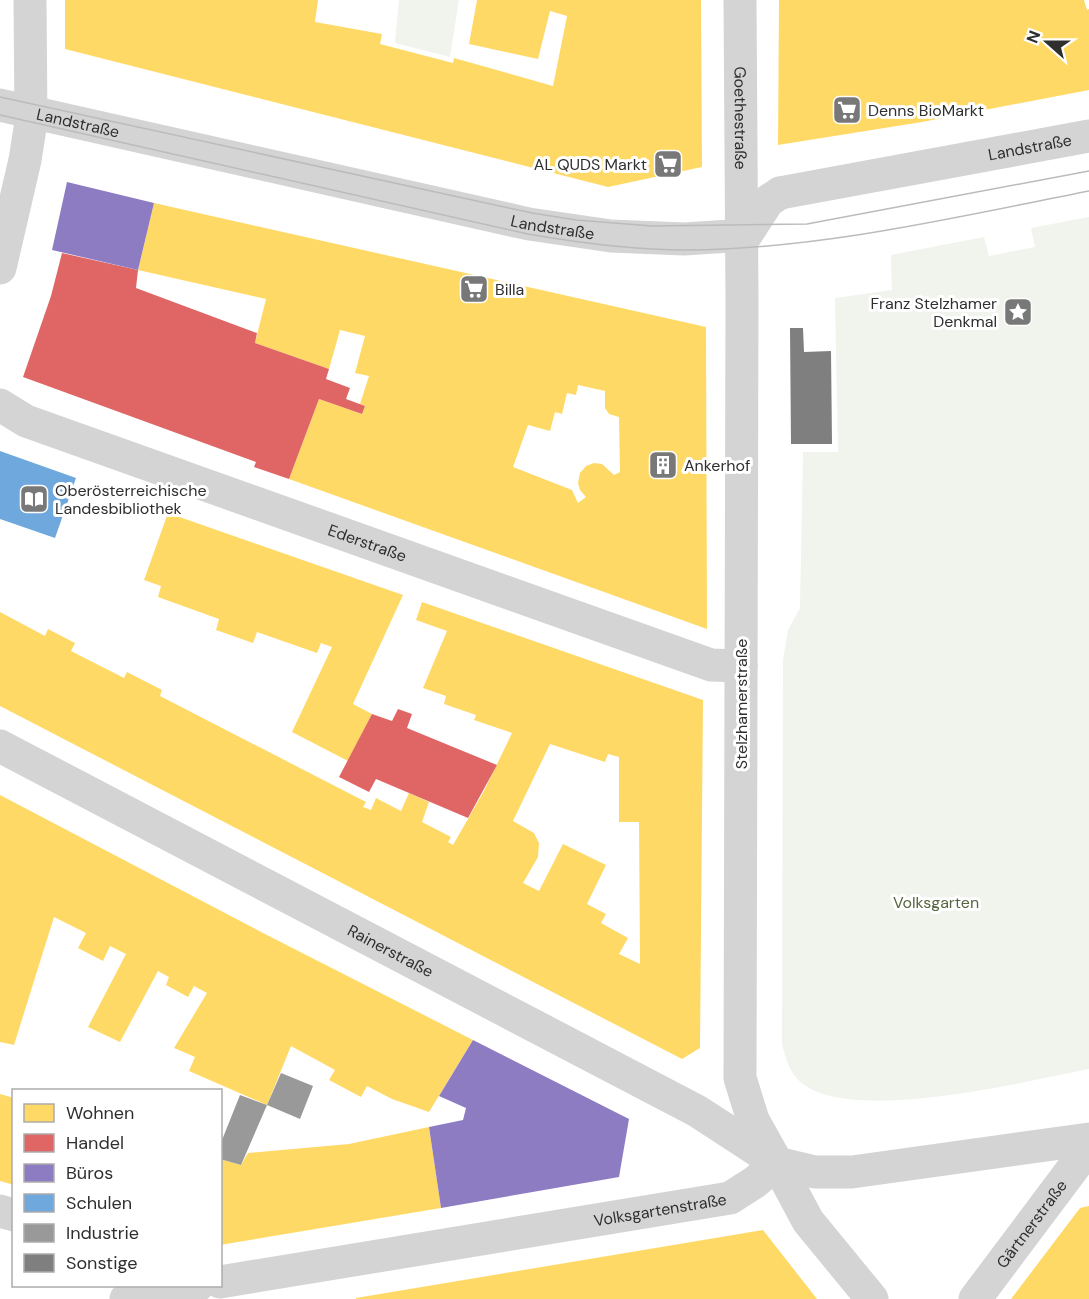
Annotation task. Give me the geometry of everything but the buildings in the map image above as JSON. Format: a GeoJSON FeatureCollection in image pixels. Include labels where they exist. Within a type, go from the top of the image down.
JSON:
{"type":"FeatureCollection","features":[{"type":"Feature","properties":{"kind":"street"},"geometry":{"type":"LineString","coordinates":[[0,268],[25,160],[15,109],[30,0]]}},
{"type":"Feature","properties":{"kind":"street","name":"Goethestraße"},"geometry":{"type":"LineString","coordinates":[[740,0],[742,236]]}},
{"type":"Feature","properties":{"kind":"street","name":"Landstraße"},"geometry":{"type":"LineString","coordinates":[[15,109],[529,224],[611,236],[684,239],[746,235],[768,201],[780,193],[1089,136]]}},
{"type":"Feature","properties":{"kind":"street","name":"Stelzhamerstraße"},"geometry":{"type":"LineString","coordinates":[[742,236],[740,1078],[753,1120],[777,1163]]}},
{"type":"Feature","properties":{"kind":"street","name":"Ederstraße"},"geometry":{"type":"LineString","coordinates":[[0,405],[26,421],[700,662],[711,665],[741,666]]}},
{"type":"Feature","properties":{"kind":"street","name":"Rainerstraße"},"geometry":{"type":"LineString","coordinates":[[0,746],[697,1111],[777,1163]]}},
{"type":"Feature","properties":{"kind":"street"},"geometry":{"type":"LineString","coordinates":[[777,1163],[815,1172],[852,1172],[1089,1139]]}},
{"type":"Feature","properties":{"kind":"street","name":"Gärtnerstraße"},"geometry":{"type":"LineString","coordinates":[[975,1299],[1089,1147]]}},
{"type":"Feature","properties":{"kind":"street"},"geometry":{"type":"LineString","coordinates":[[777,1163],[808,1221],[872,1299]]}},
{"type":"Feature","properties":{"kind":"street","name":"Volksgartenstraße"},"geometry":{"type":"LineString","coordinates":[[222,1282],[730,1198],[755,1182],[777,1163]]}},
{"type":"Feature","properties":{"kind":"street"},"geometry":{"type":"LineString","coordinates":[[126,1299],[191,1287]]}},
{"type":"Feature","properties":{"kind":"green space"},"geometry":{"type":"Polygon","coordinates":[[[399,0],[459,0],[450,57],[395,43],[399,0]]]}},
{"type":"Feature","properties":{"kind":"green space","name":"Volksgarten"},"geometry":{"type":"Polygon","coordinates":[[[1089,217],[1089,1069],[985,1090],[942,1096],[900,1100],[861,1100],[828,1095],[803,1084],[795,1076],[782,1044],[783,660],[788,630],[800,608],[803,452],[838,452],[835,298],[892,290],[891,255],[984,237],[989,256],[1035,247],[1031,228],[1089,217]]]}},
{"type":"Feature","properties":{"kind":"tram line"},"geometry":{"type":"LineString","coordinates":[[0,97],[532,213],[576,220],[652,226],[807,224],[1089,171]]}},
{"type":"Feature","properties":{"kind":"tram line"},"geometry":{"type":"LineString","coordinates":[[0,115],[528,234],[646,249],[737,248],[838,238],[939,221],[1089,191]]}},
{"type":"Feature","properties":{"kind":"place","name":"Denns BioMarkt"},"geometry":{"type":"Point","coordinates":[847,110]}},
{"type":"Feature","properties":{"kind":"place","name":"AL QUDS Markt"},"geometry":{"type":"Point","coordinates":[668,164]}},
{"type":"Feature","properties":{"kind":"place","name":"Billa"},"geometry":{"type":"Point","coordinates":[474,289]}},
{"type":"Feature","properties":{"kind":"place","name":"Franz Stelzhamer Denkmal"},"geometry":{"type":"Point","coordinates":[1018,312]}},
{"type":"Feature","properties":{"kind":"place","name":"Ankerhof"},"geometry":{"type":"Point","coordinates":[663,465]}},
{"type":"Feature","properties":{"kind":"place","name":"Oberösterreichische Landesbibliothek"},"geometry":{"type":"Point","coordinates":[34,499]}}]}
